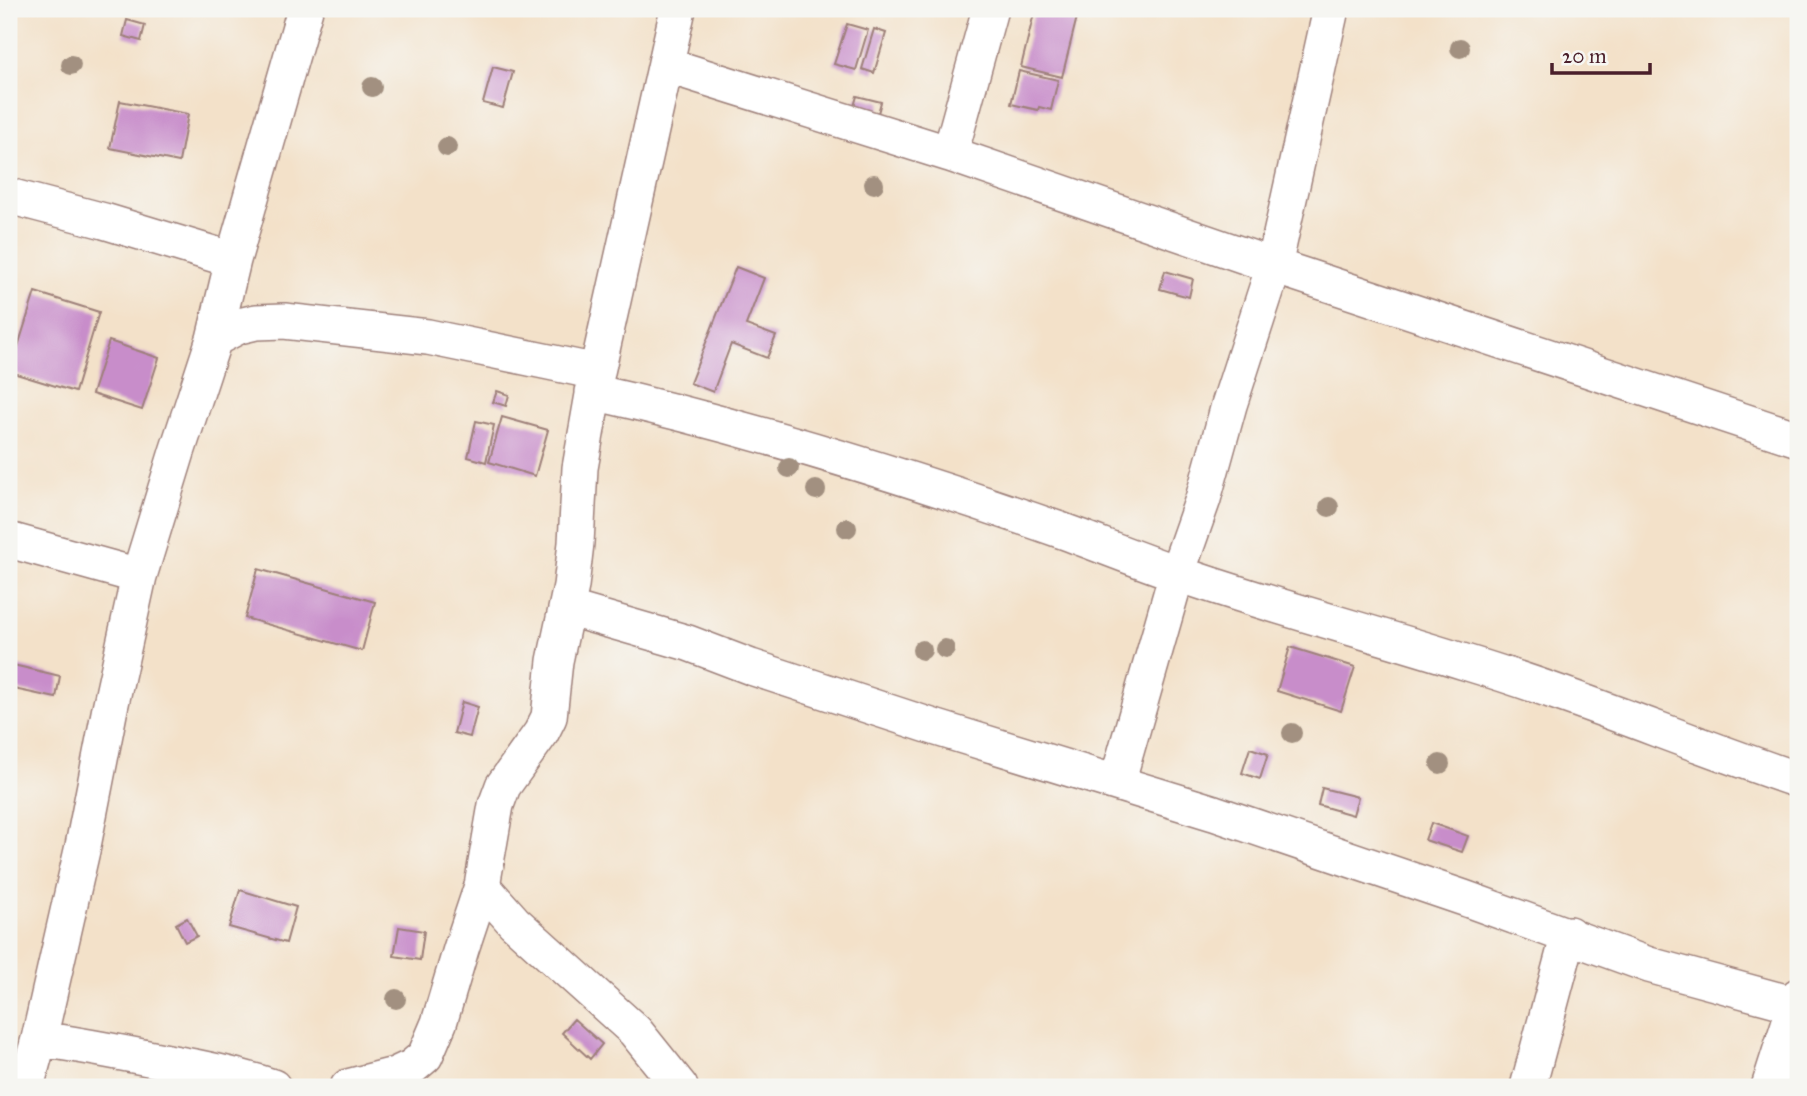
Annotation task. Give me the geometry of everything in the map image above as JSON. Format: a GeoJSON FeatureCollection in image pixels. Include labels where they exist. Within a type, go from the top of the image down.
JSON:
{"type":"FeatureCollection","features":[{"type":"Feature","properties":{"kind":"street"},"geometry":{"type":"LineString","coordinates":[[26,1087],[83,846],[139,576],[214,339],[233,260],[305,9]]}},
{"type":"Feature","properties":{"kind":"street"},"geometry":{"type":"LineString","coordinates":[[348,1087],[395,1075],[412,1067],[427,1072],[461,948],[482,886],[496,805],[503,786],[541,733],[549,717],[555,661],[567,608],[576,543],[580,468],[595,382],[678,9]]}},
{"type":"Feature","properties":{"kind":"street"},"geometry":{"type":"LineString","coordinates":[[950,154],[990,9]]}},
{"type":"Feature","properties":{"kind":"street"},"geometry":{"type":"LineString","coordinates":[[1117,783],[1177,573],[1203,499],[1229,405],[1274,266],[1331,9]]}},
{"type":"Feature","properties":{"kind":"street"},"geometry":{"type":"LineString","coordinates":[[666,65],[950,154],[1274,266],[1798,439]]}},
{"type":"Feature","properties":{"kind":"street"},"geometry":{"type":"LineString","coordinates":[[9,196],[233,260]]}},
{"type":"Feature","properties":{"kind":"street"},"geometry":{"type":"LineString","coordinates":[[214,339],[239,326],[284,321],[428,337],[595,382],[670,410],[910,480],[1306,615],[1470,663],[1798,780]]}},
{"type":"Feature","properties":{"kind":"street"},"geometry":{"type":"LineString","coordinates":[[9,540],[139,576]]}},
{"type":"Feature","properties":{"kind":"street"},"geometry":{"type":"LineString","coordinates":[[567,608],[688,643],[751,667],[925,724],[1339,855],[1569,934],[1649,965],[1797,1001],[1769,1087]]}},
{"type":"Feature","properties":{"kind":"street"},"geometry":{"type":"LineString","coordinates":[[482,886],[514,922],[635,1031],[680,1087]]}},
{"type":"Feature","properties":{"kind":"street"},"geometry":{"type":"LineString","coordinates":[[1528,1087],[1569,934]]}},
{"type":"Feature","properties":{"kind":"street"},"geometry":{"type":"LineString","coordinates":[[39,1039],[244,1077],[273,1087]]}},
{"type":"Feature","properties":{"kind":"building"},"geometry":{"type":"Polygon","coordinates":[[[1035,9],[1079,9],[1062,77],[1021,67],[1035,9]]]}},
{"type":"Feature","properties":{"kind":"building"},"geometry":{"type":"Polygon","coordinates":[[[127,20],[145,25],[141,41],[123,36],[127,20]]]}},
{"type":"Feature","properties":{"kind":"building"},"geometry":{"type":"Polygon","coordinates":[[[847,24],[868,30],[856,70],[834,64],[847,24]]]}},
{"type":"Feature","properties":{"kind":"building"},"geometry":{"type":"Polygon","coordinates":[[[874,29],[886,33],[874,73],[862,69],[874,29]]]}},
{"type":"Feature","properties":{"kind":"building"},"geometry":{"type":"Polygon","coordinates":[[[493,67],[513,72],[503,108],[483,103],[493,67]]]}},
{"type":"Feature","properties":{"kind":"building"},"geometry":{"type":"Polygon","coordinates":[[[1019,71],[1058,80],[1051,110],[1011,104],[1019,71]]]}},
{"type":"Feature","properties":{"kind":"building"},"geometry":{"type":"Polygon","coordinates":[[[857,96],[881,102],[877,117],[853,110],[857,96]]]}},
{"type":"Feature","properties":{"kind":"building"},"geometry":{"type":"Polygon","coordinates":[[[120,101],[188,114],[179,162],[110,148],[120,101]]]}},
{"type":"Feature","properties":{"kind":"building"},"geometry":{"type":"Polygon","coordinates":[[[736,267],[764,278],[746,325],[776,336],[767,358],[731,344],[713,392],[690,383],[736,267]]]}},
{"type":"Feature","properties":{"kind":"building"},"geometry":{"type":"Polygon","coordinates":[[[1165,271],[1193,279],[1189,297],[1160,289],[1165,271]]]}},
{"type":"Feature","properties":{"kind":"building"},"geometry":{"type":"Polygon","coordinates":[[[35,292],[99,312],[75,392],[10,372],[35,292]]]}},
{"type":"Feature","properties":{"kind":"building"},"geometry":{"type":"Polygon","coordinates":[[[109,341],[159,358],[142,410],[92,394],[109,341]]]}},
{"type":"Feature","properties":{"kind":"building"},"geometry":{"type":"Polygon","coordinates":[[[497,391],[509,395],[506,406],[493,402],[497,391]]]}},
{"type":"Feature","properties":{"kind":"building"},"geometry":{"type":"Polygon","coordinates":[[[502,417],[548,430],[535,476],[489,462],[502,417]]]}},
{"type":"Feature","properties":{"kind":"building"},"geometry":{"type":"Polygon","coordinates":[[[476,421],[494,425],[486,462],[468,457],[476,421]]]}},
{"type":"Feature","properties":{"kind":"building"},"geometry":{"type":"Polygon","coordinates":[[[258,569],[375,602],[362,651],[245,618],[258,569]]]}},
{"type":"Feature","properties":{"kind":"building"},"geometry":{"type":"Polygon","coordinates":[[[1290,647],[1355,667],[1341,711],[1277,691],[1290,647]]]}},
{"type":"Feature","properties":{"kind":"building"},"geometry":{"type":"Polygon","coordinates":[[[9,664],[60,676],[56,698],[9,688],[9,664]]]}},
{"type":"Feature","properties":{"kind":"building"},"geometry":{"type":"Polygon","coordinates":[[[462,702],[478,707],[470,737],[454,733],[462,702]]]}},
{"type":"Feature","properties":{"kind":"building"},"geometry":{"type":"Polygon","coordinates":[[[1250,748],[1268,754],[1260,779],[1242,773],[1250,748]]]}},
{"type":"Feature","properties":{"kind":"building"},"geometry":{"type":"Polygon","coordinates":[[[1322,788],[1358,797],[1353,815],[1318,805],[1322,788]]]}},
{"type":"Feature","properties":{"kind":"building"},"geometry":{"type":"Polygon","coordinates":[[[1431,823],[1468,836],[1462,852],[1425,840],[1431,823]]]}},
{"type":"Feature","properties":{"kind":"building"},"geometry":{"type":"Polygon","coordinates":[[[240,890],[296,907],[286,943],[229,927],[240,890]]]}},
{"type":"Feature","properties":{"kind":"building"},"geometry":{"type":"Polygon","coordinates":[[[187,918],[197,936],[185,942],[176,924],[187,918]]]}},
{"type":"Feature","properties":{"kind":"building"},"geometry":{"type":"Polygon","coordinates":[[[399,927],[424,931],[420,960],[394,956],[399,927]]]}},
{"type":"Feature","properties":{"kind":"building"},"geometry":{"type":"Polygon","coordinates":[[[574,1019],[602,1044],[590,1059],[562,1033],[574,1019]]]}}]}
